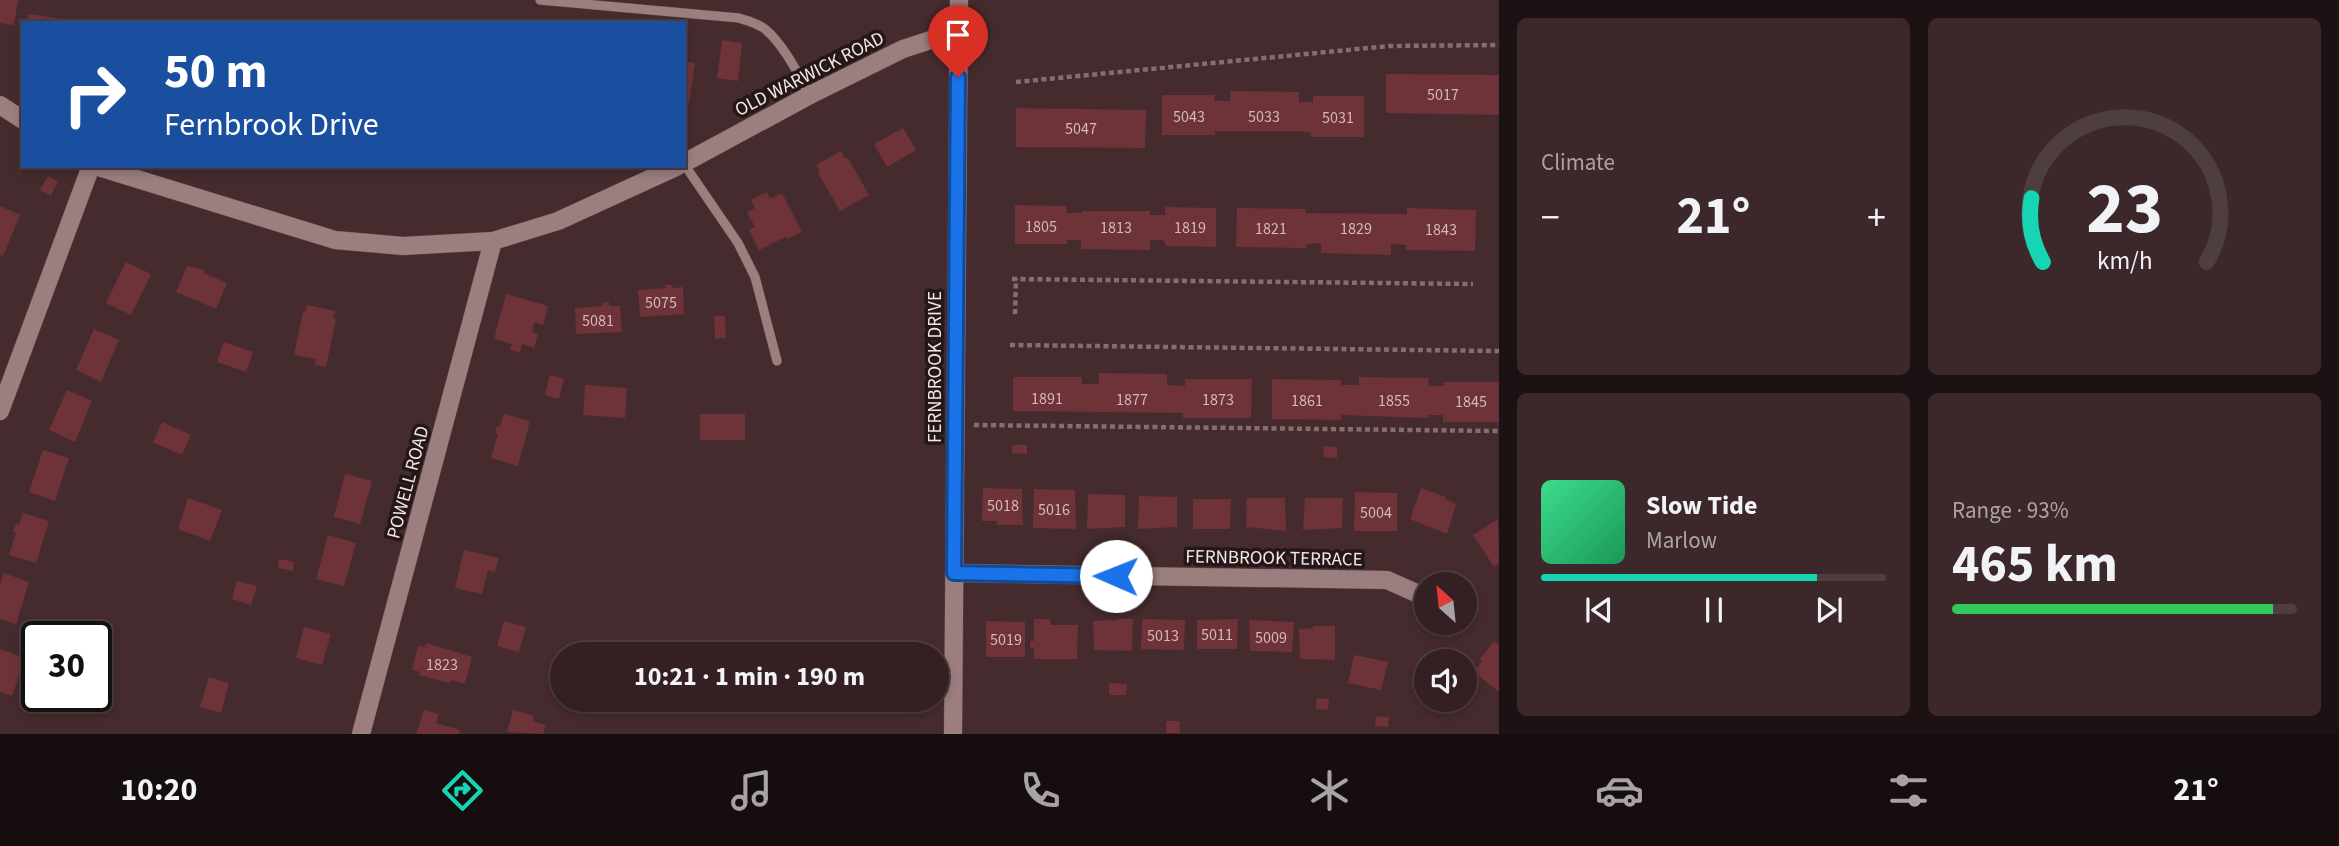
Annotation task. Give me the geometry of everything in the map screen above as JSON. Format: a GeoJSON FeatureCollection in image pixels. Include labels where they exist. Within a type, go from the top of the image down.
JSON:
{"type":"FeatureCollection","features":[{"type":"Feature","properties":{"kind":"street","name":"FERNBROOK DRIVE"},"geometry":{"type":"LineString","coordinates":[[953,734],[959,0]]}},
{"type":"Feature","properties":{"kind":"street","name":"OLD WARWICK ROAD"},"geometry":{"type":"LineString","coordinates":[[686,162],[810,95],[903,49],[958,31]]}},
{"type":"Feature","properties":{"kind":"street"},"geometry":{"type":"LineString","coordinates":[[0,105],[21,119]]}},
{"type":"Feature","properties":{"kind":"street"},"geometry":{"type":"LineString","coordinates":[[0,411],[92,168]]}},
{"type":"Feature","properties":{"kind":"street"},"geometry":{"type":"LineString","coordinates":[[100,168],[335,240],[403,246],[493,241],[558,221],[674,168]]}},
{"type":"Feature","properties":{"kind":"street","name":"POWELL ROAD"},"geometry":{"type":"LineString","coordinates":[[361,734],[493,241]]}},
{"type":"Feature","properties":{"kind":"street","name":"FERNBROOK TERRACE"},"geometry":{"type":"LineString","coordinates":[[954,573],[1387,580],[1414,592]]}},
{"type":"Feature","properties":{"kind":"lane"},"geometry":{"type":"LineString","coordinates":[[540,0],[738,18],[753,22],[765,30],[779,47],[810,95]]}},
{"type":"Feature","properties":{"kind":"lane"},"geometry":{"type":"LineString","coordinates":[[686,166],[738,243],[755,277],[777,361]]}},
{"type":"Feature","properties":{"kind":"path"},"geometry":{"type":"LineString","coordinates":[[1016,82],[1389,46],[1499,45]]}},
{"type":"Feature","properties":{"kind":"path"},"geometry":{"type":"LineString","coordinates":[[1015,314],[1014,279],[1473,284]]}},
{"type":"Feature","properties":{"kind":"path"},"geometry":{"type":"LineString","coordinates":[[1010,345],[1499,351]]}},
{"type":"Feature","properties":{"kind":"path"},"geometry":{"type":"LineString","coordinates":[[970,425],[1499,431]]}},
{"type":"Feature","properties":{"kind":"building"},"geometry":{"type":"Polygon","coordinates":[[[0,0],[18,0],[14,25],[0,23],[0,0]]]}},
{"type":"Feature","properties":{"kind":"building"},"geometry":{"type":"Polygon","coordinates":[[[28,14],[57,18],[56,21],[27,21],[28,14]]]}},
{"type":"Feature","properties":{"kind":"building"},"geometry":{"type":"Polygon","coordinates":[[[722,40],[742,43],[738,81],[717,78],[722,40]]]}},
{"type":"Feature","properties":{"kind":"building"},"geometry":{"type":"Polygon","coordinates":[[[686,61],[695,63],[689,103],[686,102],[686,61]]]}},
{"type":"Feature","properties":{"kind":"building"},"geometry":{"type":"Polygon","coordinates":[[[1386,74],[1499,75],[1499,115],[1386,113],[1386,74]]]}},
{"type":"Feature","properties":{"kind":"building"},"geometry":{"type":"Polygon","coordinates":[[[1230,91],[1299,92],[1299,102],[1313,102],[1313,96],[1364,96],[1364,137],[1311,137],[1311,133],[1299,131],[1215,131],[1215,135],[1162,135],[1162,95],[1215,95],[1214,101],[1230,101],[1230,91]]]}},
{"type":"Feature","properties":{"kind":"building"},"geometry":{"type":"Polygon","coordinates":[[[1016,108],[1146,110],[1145,148],[1016,147],[1016,108]]]}},
{"type":"Feature","properties":{"kind":"building"},"geometry":{"type":"Polygon","coordinates":[[[903,128],[916,150],[887,167],[874,144],[903,128]]]}},
{"type":"Feature","properties":{"kind":"building"},"geometry":{"type":"Polygon","coordinates":[[[841,151],[845,159],[848,158],[869,195],[840,211],[816,165],[841,151]]]}},
{"type":"Feature","properties":{"kind":"building"},"geometry":{"type":"Polygon","coordinates":[[[48,176],[58,181],[51,196],[40,190],[48,176]]]}},
{"type":"Feature","properties":{"kind":"building"},"geometry":{"type":"Polygon","coordinates":[[[767,192],[770,199],[782,193],[802,232],[759,250],[749,230],[755,227],[747,212],[755,208],[751,200],[767,192]]]}},
{"type":"Feature","properties":{"kind":"building"},"geometry":{"type":"Polygon","coordinates":[[[1015,205],[1066,206],[1067,213],[1150,211],[1150,215],[1165,215],[1165,207],[1216,208],[1216,247],[1166,246],[1164,240],[1150,240],[1150,250],[1081,249],[1081,240],[1067,240],[1067,244],[1015,244],[1015,205]]]}},
{"type":"Feature","properties":{"kind":"building"},"geometry":{"type":"Polygon","coordinates":[[[0,206],[20,215],[3,256],[0,255],[0,206]]]}},
{"type":"Feature","properties":{"kind":"building"},"geometry":{"type":"Polygon","coordinates":[[[1237,208],[1305,209],[1306,213],[1407,214],[1407,208],[1476,210],[1475,251],[1406,250],[1406,245],[1391,244],[1391,255],[1321,253],[1321,243],[1306,244],[1306,248],[1236,247],[1237,208]]]}},
{"type":"Feature","properties":{"kind":"building"},"geometry":{"type":"Polygon","coordinates":[[[126,262],[151,274],[131,315],[106,303],[126,262]]]}},
{"type":"Feature","properties":{"kind":"building"},"geometry":{"type":"Polygon","coordinates":[[[187,266],[205,270],[204,273],[227,283],[216,309],[176,292],[187,266]]]}},
{"type":"Feature","properties":{"kind":"building"},"geometry":{"type":"Polygon","coordinates":[[[665,285],[672,285],[672,288],[683,287],[684,314],[640,317],[638,290],[666,288],[665,285]]]}},
{"type":"Feature","properties":{"kind":"building"},"geometry":{"type":"Polygon","coordinates":[[[506,294],[548,306],[543,325],[534,322],[532,332],[538,334],[534,348],[522,344],[520,353],[510,350],[512,344],[494,339],[506,294]]]}},
{"type":"Feature","properties":{"kind":"building"},"geometry":{"type":"Polygon","coordinates":[[[609,302],[609,306],[620,306],[622,332],[576,334],[575,308],[602,306],[602,303],[609,302]]]}},
{"type":"Feature","properties":{"kind":"building"},"geometry":{"type":"Polygon","coordinates":[[[307,305],[335,311],[333,318],[336,319],[326,367],[314,365],[316,359],[294,355],[303,312],[307,305]]]}},
{"type":"Feature","properties":{"kind":"building"},"geometry":{"type":"Polygon","coordinates":[[[714,316],[725,316],[726,338],[715,339],[714,316]]]}},
{"type":"Feature","properties":{"kind":"building"},"geometry":{"type":"Polygon","coordinates":[[[94,329],[119,340],[101,382],[76,370],[94,329]]]}},
{"type":"Feature","properties":{"kind":"building"},"geometry":{"type":"Polygon","coordinates":[[[224,342],[253,352],[246,372],[217,362],[224,342]]]}},
{"type":"Feature","properties":{"kind":"building"},"geometry":{"type":"Polygon","coordinates":[[[1099,373],[1167,374],[1167,385],[1185,386],[1185,379],[1252,379],[1251,418],[1183,418],[1183,413],[1013,411],[1013,377],[1082,377],[1082,384],[1099,384],[1099,373]]]}},
{"type":"Feature","properties":{"kind":"building"},"geometry":{"type":"Polygon","coordinates":[[[550,375],[564,379],[559,399],[545,395],[550,375]]]}},
{"type":"Feature","properties":{"kind":"building"},"geometry":{"type":"Polygon","coordinates":[[[1359,377],[1428,378],[1429,386],[1444,386],[1444,382],[1499,382],[1499,422],[1443,422],[1443,415],[1429,415],[1427,418],[1341,415],[1342,420],[1272,419],[1272,379],[1341,380],[1341,385],[1359,385],[1359,377]]]}},
{"type":"Feature","properties":{"kind":"building"},"geometry":{"type":"Polygon","coordinates":[[[585,385],[627,388],[625,418],[583,415],[585,385]]]}},
{"type":"Feature","properties":{"kind":"building"},"geometry":{"type":"Polygon","coordinates":[[[67,390],[92,401],[75,442],[49,430],[67,390]]]}},
{"type":"Feature","properties":{"kind":"building"},"geometry":{"type":"Polygon","coordinates":[[[504,414],[530,421],[518,466],[491,458],[498,434],[495,433],[497,426],[500,426],[504,414]]]}},
{"type":"Feature","properties":{"kind":"building"},"geometry":{"type":"Polygon","coordinates":[[[700,414],[745,414],[745,440],[700,440],[700,414]]]}},
{"type":"Feature","properties":{"kind":"building"},"geometry":{"type":"Polygon","coordinates":[[[162,422],[191,435],[182,455],[153,442],[162,422]]]}},
{"type":"Feature","properties":{"kind":"building"},"geometry":{"type":"Polygon","coordinates":[[[1012,445],[1027,445],[1027,454],[1012,453],[1012,445]]]}},
{"type":"Feature","properties":{"kind":"building"},"geometry":{"type":"Polygon","coordinates":[[[1324,446],[1337,447],[1337,458],[1323,457],[1324,446]]]}},
{"type":"Feature","properties":{"kind":"building"},"geometry":{"type":"Polygon","coordinates":[[[43,450],[69,458],[55,501],[29,492],[43,450]]]}},
{"type":"Feature","properties":{"kind":"building"},"geometry":{"type":"Polygon","coordinates":[[[345,474],[372,481],[360,524],[334,517],[345,474]]]}},
{"type":"Feature","properties":{"kind":"building"},"geometry":{"type":"Polygon","coordinates":[[[983,488],[1022,489],[1023,525],[997,525],[997,521],[982,521],[983,488]]]}},
{"type":"Feature","properties":{"kind":"building"},"geometry":{"type":"Polygon","coordinates":[[[1421,488],[1446,497],[1445,499],[1456,504],[1447,534],[1410,519],[1421,488]]]}},
{"type":"Feature","properties":{"kind":"building"},"geometry":{"type":"Polygon","coordinates":[[[1034,489],[1075,490],[1076,529],[1033,528],[1034,489]]]}},
{"type":"Feature","properties":{"kind":"building"},"geometry":{"type":"Polygon","coordinates":[[[1355,492],[1397,493],[1397,531],[1354,531],[1355,492]]]}},
{"type":"Feature","properties":{"kind":"building"},"geometry":{"type":"Polygon","coordinates":[[[1088,494],[1125,495],[1125,527],[1087,529],[1088,494]]]}},
{"type":"Feature","properties":{"kind":"building"},"geometry":{"type":"Polygon","coordinates":[[[1139,496],[1177,497],[1177,527],[1138,529],[1139,496]]]}},
{"type":"Feature","properties":{"kind":"building"},"geometry":{"type":"Polygon","coordinates":[[[188,498],[222,510],[210,541],[178,529],[188,498]]]}},
{"type":"Feature","properties":{"kind":"building"},"geometry":{"type":"Polygon","coordinates":[[[1247,498],[1285,498],[1286,531],[1246,527],[1247,498]]]}},
{"type":"Feature","properties":{"kind":"building"},"geometry":{"type":"Polygon","coordinates":[[[1305,498],[1343,498],[1342,528],[1303,530],[1305,498]]]}},
{"type":"Feature","properties":{"kind":"building"},"geometry":{"type":"Polygon","coordinates":[[[1193,499],[1231,499],[1230,529],[1193,529],[1193,499]]]}},
{"type":"Feature","properties":{"kind":"building"},"geometry":{"type":"Polygon","coordinates":[[[23,513],[49,521],[36,563],[9,555],[16,533],[13,532],[16,523],[19,525],[23,513]]]}},
{"type":"Feature","properties":{"kind":"building"},"geometry":{"type":"Polygon","coordinates":[[[1498,519],[1499,563],[1494,567],[1473,535],[1498,519]]]}},
{"type":"Feature","properties":{"kind":"building"},"geometry":{"type":"Polygon","coordinates":[[[328,535],[356,543],[344,586],[316,579],[328,535]]]}},
{"type":"Feature","properties":{"kind":"building"},"geometry":{"type":"Polygon","coordinates":[[[464,550],[499,558],[495,572],[488,570],[482,594],[455,588],[464,550]]]}},
{"type":"Feature","properties":{"kind":"building"},"geometry":{"type":"Polygon","coordinates":[[[279,559],[294,562],[293,571],[278,568],[279,559]]]}},
{"type":"Feature","properties":{"kind":"building"},"geometry":{"type":"Polygon","coordinates":[[[4,573],[29,582],[16,624],[0,619],[0,584],[4,573]]]}},
{"type":"Feature","properties":{"kind":"building"},"geometry":{"type":"Polygon","coordinates":[[[237,581],[257,586],[251,605],[232,599],[237,581]]]}},
{"type":"Feature","properties":{"kind":"building"},"geometry":{"type":"Polygon","coordinates":[[[1034,619],[1050,619],[1051,625],[1078,625],[1077,659],[1034,659],[1034,648],[1030,648],[1030,641],[1034,641],[1034,619]]]}},
{"type":"Feature","properties":{"kind":"building"},"geometry":{"type":"Polygon","coordinates":[[[1133,619],[1132,651],[1094,650],[1093,621],[1133,619]]]}},
{"type":"Feature","properties":{"kind":"building"},"geometry":{"type":"Polygon","coordinates":[[[1142,619],[1185,620],[1184,650],[1141,649],[1142,619]]]}},
{"type":"Feature","properties":{"kind":"building"},"geometry":{"type":"Polygon","coordinates":[[[1238,619],[1237,649],[1197,649],[1197,620],[1238,619]]]}},
{"type":"Feature","properties":{"kind":"building"},"geometry":{"type":"Polygon","coordinates":[[[1249,620],[1294,622],[1292,652],[1250,651],[1249,620]]]}},
{"type":"Feature","properties":{"kind":"building"},"geometry":{"type":"Polygon","coordinates":[[[504,621],[526,627],[519,652],[497,646],[504,621]]]}},
{"type":"Feature","properties":{"kind":"building"},"geometry":{"type":"Polygon","coordinates":[[[986,621],[1025,622],[1025,657],[986,657],[986,621]]]}},
{"type":"Feature","properties":{"kind":"building"},"geometry":{"type":"Polygon","coordinates":[[[1335,626],[1335,660],[1300,659],[1299,629],[1335,626]]]}},
{"type":"Feature","properties":{"kind":"building"},"geometry":{"type":"Polygon","coordinates":[[[304,627],[331,634],[322,665],[296,658],[304,627]]]}},
{"type":"Feature","properties":{"kind":"building"},"geometry":{"type":"Polygon","coordinates":[[[1494,641],[1499,645],[1499,692],[1477,674],[1477,668],[1482,661],[1480,659],[1494,641]]]}},
{"type":"Feature","properties":{"kind":"building"},"geometry":{"type":"Polygon","coordinates":[[[426,643],[472,657],[465,684],[419,675],[420,672],[412,670],[418,646],[425,647],[426,643]]]}},
{"type":"Feature","properties":{"kind":"building"},"geometry":{"type":"Polygon","coordinates":[[[0,649],[21,657],[21,670],[12,696],[0,692],[0,649]]]}},
{"type":"Feature","properties":{"kind":"building"},"geometry":{"type":"Polygon","coordinates":[[[1354,655],[1388,662],[1381,690],[1348,683],[1354,655]]]}},
{"type":"Feature","properties":{"kind":"building"},"geometry":{"type":"Polygon","coordinates":[[[209,677],[229,683],[221,713],[200,707],[209,677]]]}},
{"type":"Feature","properties":{"kind":"building"},"geometry":{"type":"Polygon","coordinates":[[[1109,683],[1127,684],[1126,695],[1109,695],[1109,683]]]}},
{"type":"Feature","properties":{"kind":"building"},"geometry":{"type":"Polygon","coordinates":[[[1317,698],[1329,699],[1328,710],[1316,709],[1317,698]]]}},
{"type":"Feature","properties":{"kind":"building"},"geometry":{"type":"Polygon","coordinates":[[[424,710],[439,714],[436,723],[460,730],[459,734],[416,734],[424,710]]]}},
{"type":"Feature","properties":{"kind":"building"},"geometry":{"type":"Polygon","coordinates":[[[513,710],[534,716],[533,721],[546,725],[543,734],[507,732],[513,710]]]}},
{"type":"Feature","properties":{"kind":"building"},"geometry":{"type":"Polygon","coordinates":[[[1376,716],[1389,717],[1388,727],[1375,726],[1376,716]]]}},
{"type":"Feature","properties":{"kind":"building"},"geometry":{"type":"Polygon","coordinates":[[[1166,721],[1179,721],[1180,733],[1166,733],[1166,721]]]}},
{"type":"Feature","properties":{"kind":"route"},"geometry":{"type":"LineString","coordinates":[[958,77],[954,573],[1116,576]]}}]}
